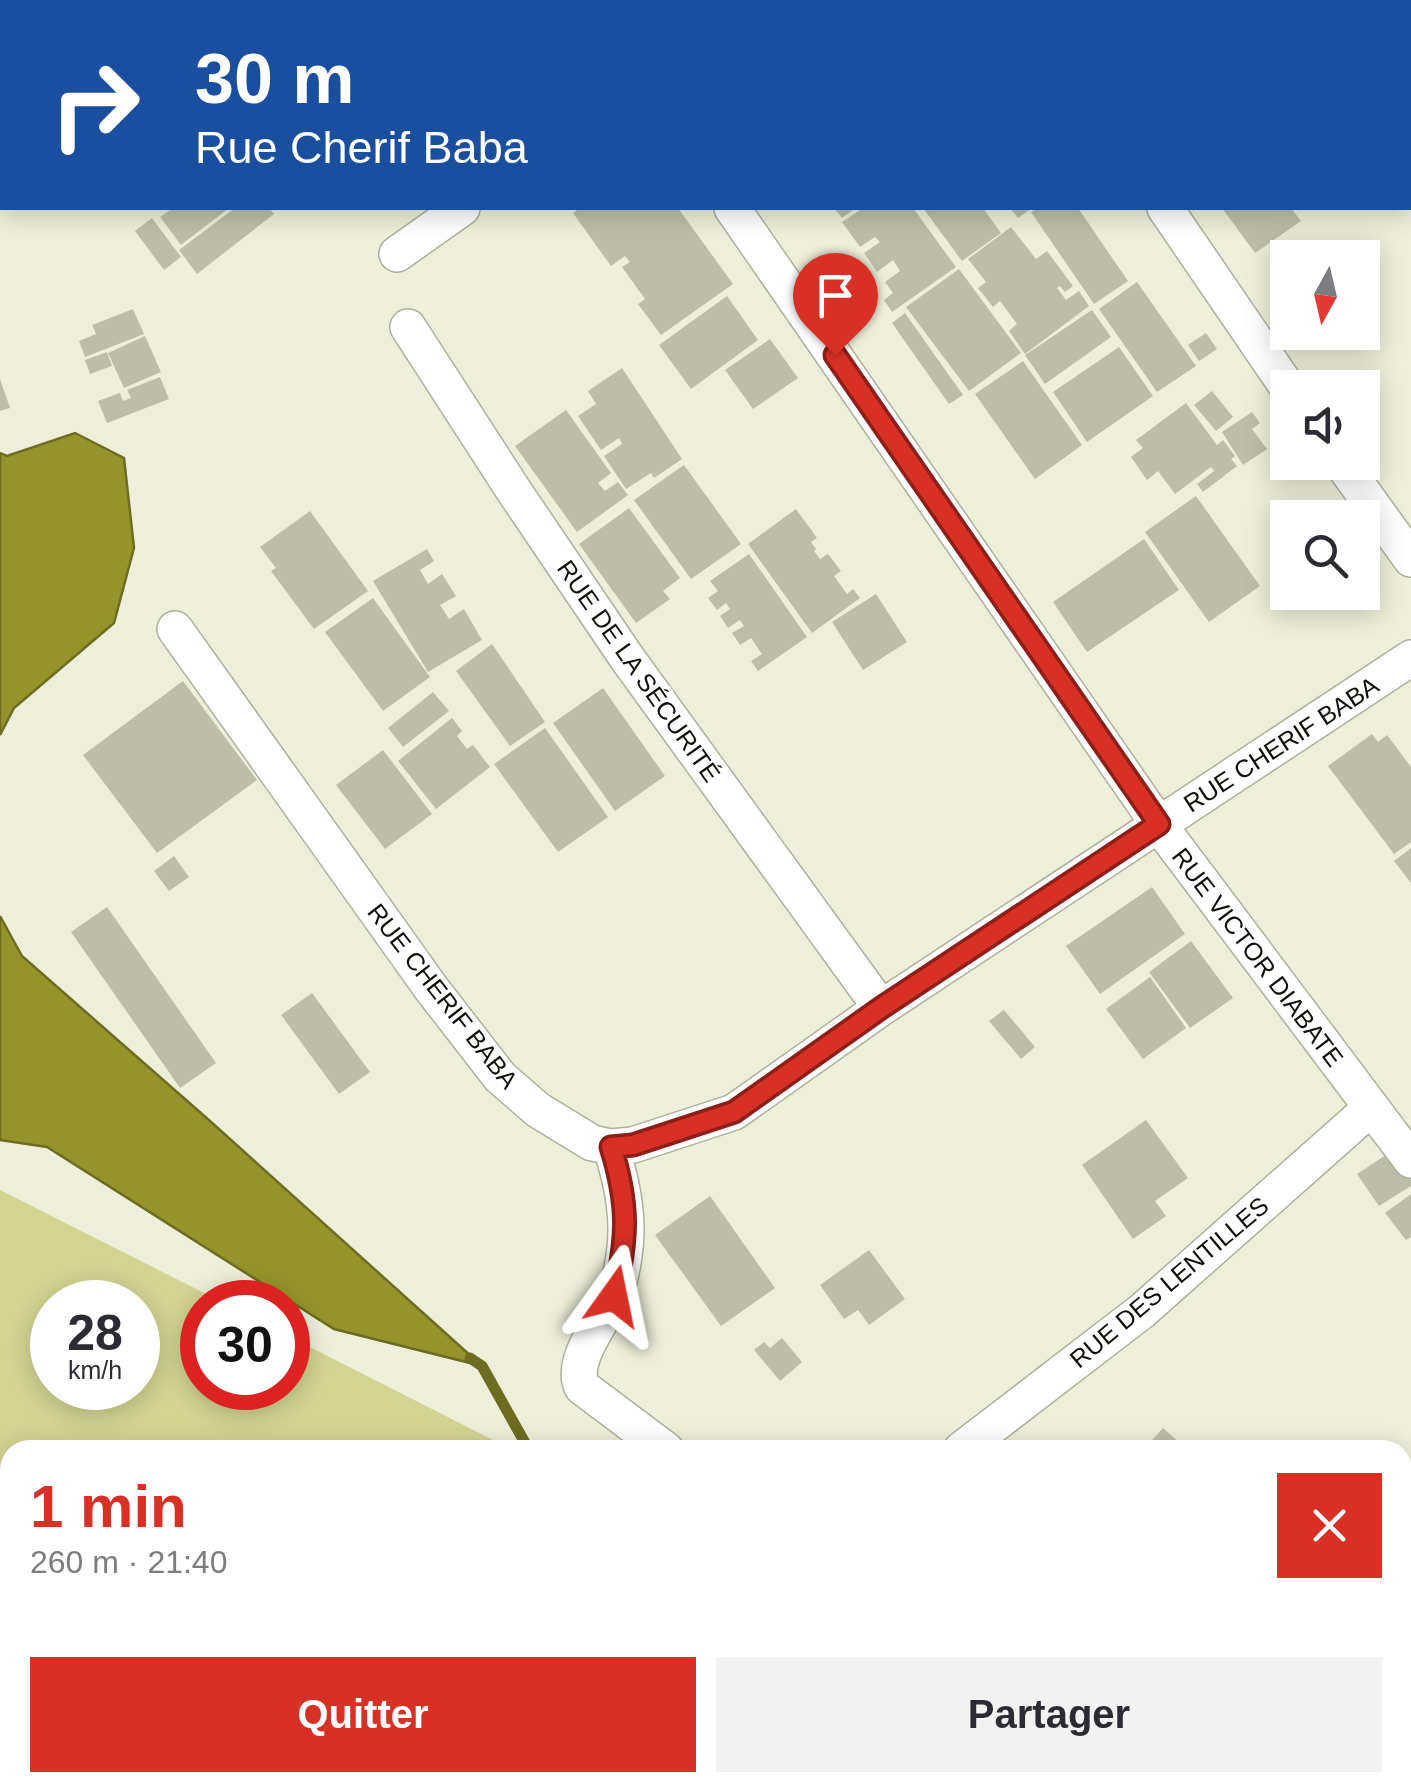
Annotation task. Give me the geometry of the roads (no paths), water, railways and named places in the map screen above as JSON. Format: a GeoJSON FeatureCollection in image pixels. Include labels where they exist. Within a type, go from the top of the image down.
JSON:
{"type":"FeatureCollection","features":[{"type":"Feature","properties":{"kind":"street"},"geometry":{"type":"LineString","coordinates":[[397,254],[459,210]]}},
{"type":"Feature","properties":{"kind":"street","name":"RUE VICTOR DIABATE"},"geometry":{"type":"LineString","coordinates":[[733,210],[1159,824],[1411,1160]]}},
{"type":"Feature","properties":{"kind":"street"},"geometry":{"type":"LineString","coordinates":[[1166,210],[1276,370]]}},
{"type":"Feature","properties":{"kind":"street","name":"RUE DE LA SÉCURITÉ"},"geometry":{"type":"LineString","coordinates":[[408,327],[627,658],[881,1008]]}},
{"type":"Feature","properties":{"kind":"street"},"geometry":{"type":"LineString","coordinates":[[1355,480],[1411,559]]}},
{"type":"Feature","properties":{"kind":"street","name":"RUE CHERIF BABA"},"geometry":{"type":"LineString","coordinates":[[174,629],[500,1078],[538,1110],[592,1142],[611,1147],[633,1145],[734,1112],[881,1008],[1411,658]]}},
{"type":"Feature","properties":{"kind":"street","name":"RUE DES LENTILLES"},"geometry":{"type":"LineString","coordinates":[[974,1440],[1142,1311],[1371,1108]]}},
{"type":"Feature","properties":{"kind":"street"},"geometry":{"type":"LineString","coordinates":[[611,1147],[626,1212],[624,1254],[614,1296],[579,1363],[577,1378],[582,1387],[653,1440]]}},
{"type":"Feature","properties":{"kind":"waterway"},"geometry":{"type":"LineString","coordinates":[[470,1358],[482,1366],[523,1440]]}}]}
